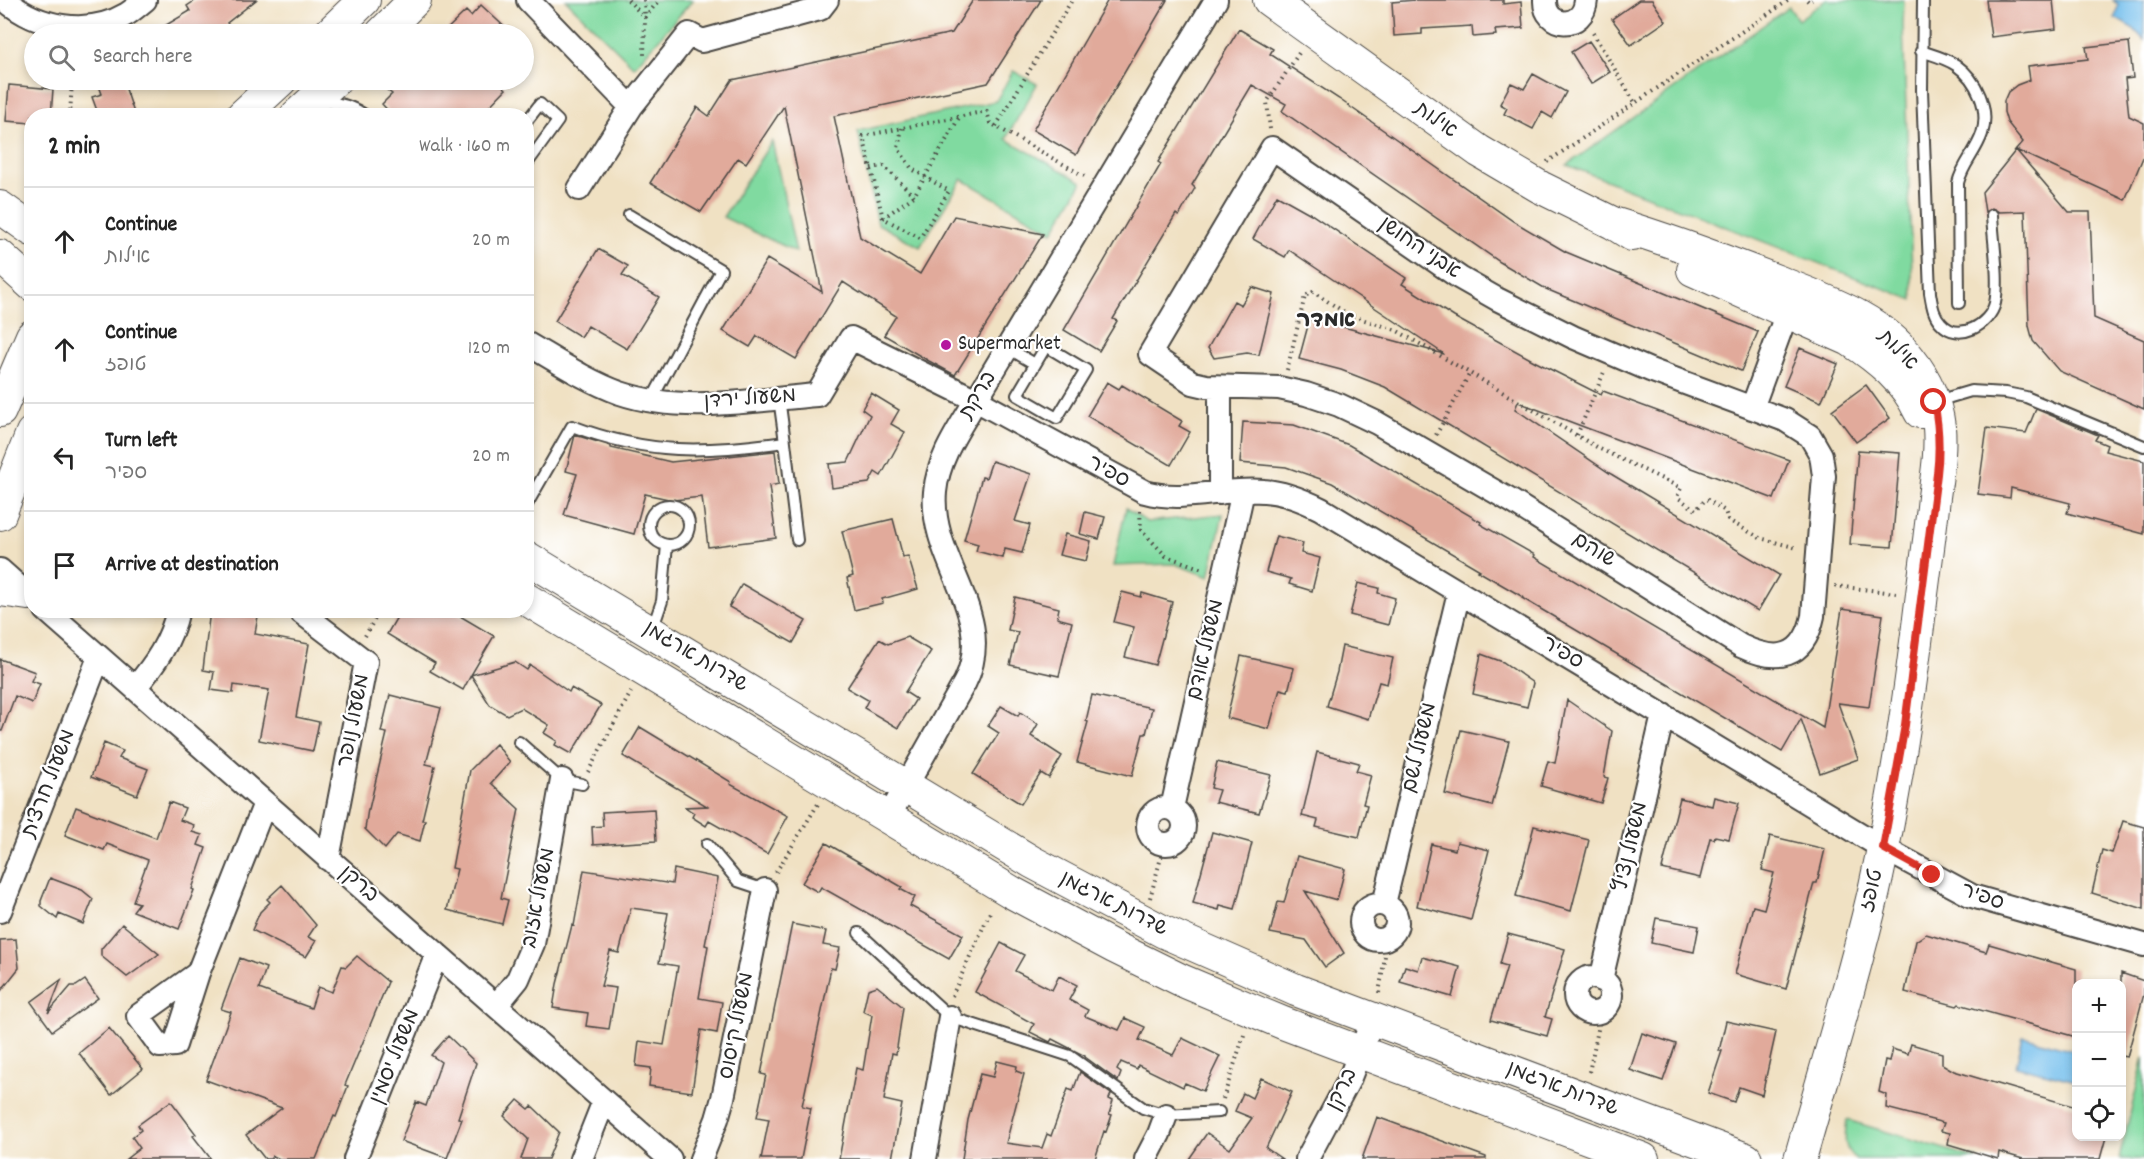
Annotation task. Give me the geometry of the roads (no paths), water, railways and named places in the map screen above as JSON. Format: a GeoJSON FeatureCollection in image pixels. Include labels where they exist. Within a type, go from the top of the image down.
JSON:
{"type":"FeatureCollection","features":[{"type":"Feature","properties":{"kind":"street"},"geometry":{"type":"LineString","coordinates":[[4,0],[27,15],[51,24]]}},
{"type":"Feature","properties":{"kind":"street"},"geometry":{"type":"LineString","coordinates":[[102,24],[127,14],[146,0]]}},
{"type":"Feature","properties":{"kind":"street"},"geometry":{"type":"LineString","coordinates":[[339,24],[364,0]]}},
{"type":"Feature","properties":{"kind":"street"},"geometry":{"type":"LineString","coordinates":[[391,24],[415,0]]}},
{"type":"Feature","properties":{"kind":"street"},"geometry":{"type":"LineString","coordinates":[[528,0],[637,100]]}},
{"type":"Feature","properties":{"kind":"street"},"geometry":{"type":"LineString","coordinates":[[579,189],[637,100],[689,34],[702,41],[820,9],[827,0]]}},
{"type":"Feature","properties":{"kind":"street","name":"ברקת"},"geometry":{"type":"LineString","coordinates":[[888,818],[965,682],[975,651],[974,629],[968,607],[941,542],[935,509],[935,493],[942,462],[976,400],[1216,0]]}},
{"type":"Feature","properties":{"kind":"street","name":"אילות"},"geometry":{"type":"LineString","coordinates":[[1269,0],[1452,133],[1524,178],[1613,223],[1696,250],[1791,300],[1873,355],[1892,372],[1919,409],[1931,441],[1937,474]]}},
{"type":"Feature","properties":{"kind":"street"},"geometry":{"type":"LineString","coordinates":[[1545,0],[1548,12],[1556,20],[1563,22],[1572,21],[1584,7]]}},
{"type":"Feature","properties":{"kind":"street"},"geometry":{"type":"LineString","coordinates":[[251,108],[270,90]]}},
{"type":"Feature","properties":{"kind":"street"},"geometry":{"type":"LineString","coordinates":[[304,108],[324,90]]}},
{"type":"Feature","properties":{"kind":"street","name":"אבני החושן"},"geometry":{"type":"LineString","coordinates":[[1220,387],[1193,383],[1150,354],[1272,148],[1460,278],[1535,318],[1612,354],[1752,408]]}},
{"type":"Feature","properties":{"kind":"street"},"geometry":{"type":"LineString","coordinates":[[0,207],[24,224]]}},
{"type":"Feature","properties":{"kind":"street"},"geometry":{"type":"LineString","coordinates":[[0,256],[24,278]]}},
{"type":"Feature","properties":{"kind":"street"},"geometry":{"type":"LineString","coordinates":[[1752,408],[1791,300]]}},
{"type":"Feature","properties":{"kind":"street","name":"אילות"},"geometry":{"type":"LineString","coordinates":[[1791,300],[1860,318],[1888,336],[1909,357],[1924,379],[1934,402],[1940,449],[1937,474]]}},
{"type":"Feature","properties":{"kind":"street","name":"משעול ירדן"},"geometry":{"type":"LineString","coordinates":[[534,347],[605,387],[651,401],[707,403],[817,395],[851,338],[976,400]]}},
{"type":"Feature","properties":{"kind":"street"},"geometry":{"type":"LineString","coordinates":[[0,411],[24,355]]}},
{"type":"Feature","properties":{"kind":"street"},"geometry":{"type":"LineString","coordinates":[[1220,387],[1220,493]]}},
{"type":"Feature","properties":{"kind":"street","name":"שוהם"},"geometry":{"type":"LineString","coordinates":[[1220,387],[1283,388],[1339,405],[1377,423],[1540,519],[1741,646],[1770,657],[1782,656],[1800,646],[1811,627],[1824,476],[1821,455],[1810,436],[1785,420],[1752,408]]}},
{"type":"Feature","properties":{"kind":"street","name":"ספיר"},"geometry":{"type":"LineString","coordinates":[[976,400],[1138,489],[1176,497],[1244,491],[1275,492],[1308,502],[1949,886],[1972,896],[2144,945]]}},
{"type":"Feature","properties":{"kind":"street"},"geometry":{"type":"LineString","coordinates":[[0,514],[24,453]]}},
{"type":"Feature","properties":{"kind":"street","name":"טופז"},"geometry":{"type":"LineString","coordinates":[[1800,1159],[1864,932],[1883,848],[1905,725],[1937,474]]}},
{"type":"Feature","properties":{"kind":"street","name":"משעול אודם"},"geometry":{"type":"LineString","coordinates":[[1165,843],[1176,841],[1184,831],[1185,824],[1182,816],[1172,808],[1244,491]]}},
{"type":"Feature","properties":{"kind":"street","name":"שדרות ארגמן"},"geometry":{"type":"LineString","coordinates":[[534,561],[1039,867],[1144,922],[1233,963],[1374,1019],[1746,1159]]}},
{"type":"Feature","properties":{"kind":"street","name":"ברקן"},"geometry":{"type":"LineString","coordinates":[[0,570],[24,596]]}},
{"type":"Feature","properties":{"kind":"street","name":"משעול לשם"},"geometry":{"type":"LineString","coordinates":[[1388,937],[1395,930],[1397,920],[1393,910],[1384,904],[1459,592]]}},
{"type":"Feature","properties":{"kind":"street","name":"שדרות ארגמן"},"geometry":{"type":"LineString","coordinates":[[534,604],[1002,887],[1122,952],[1251,1011],[1643,1159]]}},
{"type":"Feature","properties":{"kind":"street","name":"ברקן"},"geometry":{"type":"LineString","coordinates":[[51,618],[135,688],[670,1159]]}},
{"type":"Feature","properties":{"kind":"street"},"geometry":{"type":"LineString","coordinates":[[135,688],[157,662],[168,642],[176,618]]}},
{"type":"Feature","properties":{"kind":"street","name":"משעול נופר"},"geometry":{"type":"LineString","coordinates":[[309,618],[366,662],[328,859]]}},
{"type":"Feature","properties":{"kind":"street","name":"משעול חרצית"},"geometry":{"type":"LineString","coordinates":[[0,911],[99,657]]}},
{"type":"Feature","properties":{"kind":"street","name":"משעול נציץ"},"geometry":{"type":"LineString","coordinates":[[1601,980],[1663,715]]}},
{"type":"Feature","properties":{"kind":"street","name":"משעול אזוב"},"geometry":{"type":"LineString","coordinates":[[496,1006],[518,979],[534,944],[572,782]]}},
{"type":"Feature","properties":{"kind":"street"},"geometry":{"type":"LineString","coordinates":[[198,973],[265,803]]}},
{"type":"Feature","properties":{"kind":"street","name":"משעול קיסוס"},"geometry":{"type":"LineString","coordinates":[[701,1159],[723,1098],[765,890]]}},
{"type":"Feature","properties":{"kind":"street","name":"משעול יסמין"},"geometry":{"type":"LineString","coordinates":[[355,1159],[437,954]]}},
{"type":"Feature","properties":{"kind":"street"},"geometry":{"type":"LineString","coordinates":[[1595,977],[1601,980],[1609,986],[1610,1004],[1602,1011],[1595,1013],[1585,1011],[1577,1004],[1575,994],[1579,984],[1595,977]]}},
{"type":"Feature","properties":{"kind":"street"},"geometry":{"type":"LineString","coordinates":[[925,1159],[950,1017]]}},
{"type":"Feature","properties":{"kind":"street","name":"ברקן"},"geometry":{"type":"LineString","coordinates":[[1307,1159],[1361,1053],[1374,1019]]}},
{"type":"Feature","properties":{"kind":"street"},"geometry":{"type":"LineString","coordinates":[[580,1159],[604,1101]]}},
{"type":"Feature","properties":{"kind":"street"},"geometry":{"type":"LineString","coordinates":[[1146,1159],[1166,1115]]}},
{"type":"Feature","properties":{"kind":"lane"},"geometry":{"type":"LineString","coordinates":[[1923,0],[1921,51],[1930,293],[1934,312],[1942,325],[1953,331],[1965,331],[1977,327],[1988,318],[1995,306],[1992,215]]}},
{"type":"Feature","properties":{"kind":"lane"},"geometry":{"type":"LineString","coordinates":[[1921,51],[1941,57],[1956,65],[1977,88],[1982,103],[1984,118],[1982,133],[1960,173],[1958,183],[1959,303]]}},
{"type":"Feature","properties":{"kind":"lane"},"geometry":{"type":"LineString","coordinates":[[308,108],[316,104],[332,103],[352,108]]}},
{"type":"Feature","properties":{"kind":"lane"},"geometry":{"type":"LineString","coordinates":[[534,112],[540,104],[558,122],[534,154]]}},
{"type":"Feature","properties":{"kind":"lane"},"geometry":{"type":"LineString","coordinates":[[629,215],[721,270],[651,401]]}},
{"type":"Feature","properties":{"kind":"lane"},"geometry":{"type":"LineString","coordinates":[[1046,346],[1086,370],[1057,418],[1017,395],[1035,364],[1046,346]]}},
{"type":"Feature","properties":{"kind":"lane"},"geometry":{"type":"LineString","coordinates":[[1008,348],[1035,364]]}},
{"type":"Feature","properties":{"kind":"lane"},"geometry":{"type":"LineString","coordinates":[[1934,402],[1971,391],[2006,393],[2026,397],[2144,446]]}},
{"type":"Feature","properties":{"kind":"lane"},"geometry":{"type":"LineString","coordinates":[[779,398],[797,540]]}},
{"type":"Feature","properties":{"kind":"lane"},"geometry":{"type":"LineString","coordinates":[[534,492],[572,426],[624,443],[677,449],[731,448],[785,442]]}},
{"type":"Feature","properties":{"kind":"lane"},"geometry":{"type":"LineString","coordinates":[[651,632],[662,601],[667,545]]}},
{"type":"Feature","properties":{"kind":"lane"},"geometry":{"type":"LineString","coordinates":[[519,741],[572,782]]}},
{"type":"Feature","properties":{"kind":"lane"},"geometry":{"type":"LineString","coordinates":[[707,844],[738,881],[765,890]]}},
{"type":"Feature","properties":{"kind":"lane"},"geometry":{"type":"LineString","coordinates":[[859,933],[950,1017],[1070,1056],[1143,1108],[1166,1115],[1219,1112]]}},
{"type":"Feature","properties":{"kind":"water"},"geometry":{"type":"Polygon","coordinates":[[[2113,0],[2144,0],[2144,40],[2134,29],[2115,18],[2118,5],[2113,0]]]}},
{"type":"Feature","properties":{"kind":"water"},"geometry":{"type":"Polygon","coordinates":[[[2023,1036],[2072,1050],[2072,1080],[2016,1066],[2023,1036]]]}},
{"type":"Feature","properties":{"kind":"place","name":"Supermarket"},"geometry":{"type":"Point","coordinates":[946,345]}},
{"type":"Feature","properties":{"kind":"district","name":"אמדר"},"geometry":{"type":"Point","coordinates":[1326,321]}}]}
